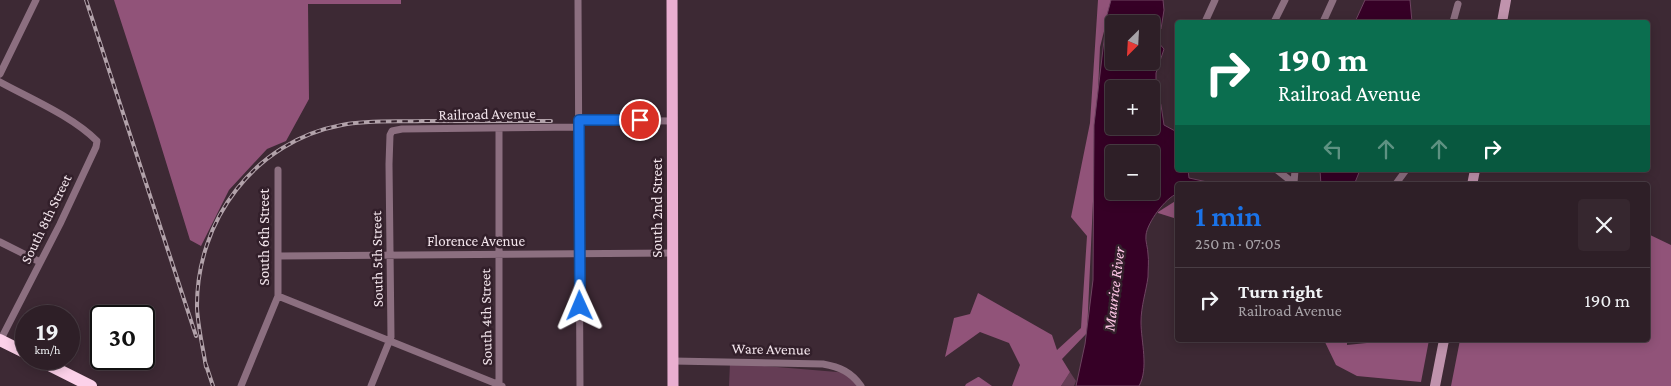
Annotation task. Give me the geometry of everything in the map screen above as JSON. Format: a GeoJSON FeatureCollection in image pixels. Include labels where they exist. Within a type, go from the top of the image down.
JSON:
{"type":"FeatureCollection","features":[{"type":"Feature","properties":{"kind":"highway"},"geometry":{"type":"LineString","coordinates":[[0,341],[15,348]]}},
{"type":"Feature","properties":{"kind":"highway"},"geometry":{"type":"LineString","coordinates":[[59,370],[91,386]]}},
{"type":"Feature","properties":{"kind":"main road","name":"South 2nd Street"},"geometry":{"type":"LineString","coordinates":[[672,0],[673,386]]}},
{"type":"Feature","properties":{"kind":"main road"},"geometry":{"type":"LineString","coordinates":[[1502,20],[1506,0]]}},
{"type":"Feature","properties":{"kind":"main road"},"geometry":{"type":"LineString","coordinates":[[1435,386],[1443,342]]}},
{"type":"Feature","properties":{"kind":"street"},"geometry":{"type":"LineString","coordinates":[[0,74],[36,0]]}},
{"type":"Feature","properties":{"kind":"street"},"geometry":{"type":"LineString","coordinates":[[578,0],[580,386]]}},
{"type":"Feature","properties":{"kind":"street"},"geometry":{"type":"LineString","coordinates":[[1206,20],[1215,0]]}},
{"type":"Feature","properties":{"kind":"street"},"geometry":{"type":"LineString","coordinates":[[1275,20],[1284,0]]}},
{"type":"Feature","properties":{"kind":"street"},"geometry":{"type":"LineString","coordinates":[[1324,20],[1333,0]]}},
{"type":"Feature","properties":{"kind":"street"},"geometry":{"type":"LineString","coordinates":[[1454,20],[1458,4]]}},
{"type":"Feature","properties":{"kind":"street","name":"South 8th Street"},"geometry":{"type":"LineString","coordinates":[[0,82],[69,120],[89,133],[97,141],[40,262],[0,341]]}},
{"type":"Feature","properties":{"kind":"street","name":"Railroad Avenue"},"geometry":{"type":"LineString","coordinates":[[395,130],[672,121]]}},
{"type":"Feature","properties":{"kind":"street","name":"South 4th Street"},"geometry":{"type":"LineString","coordinates":[[499,128],[500,386]]}},
{"type":"Feature","properties":{"kind":"street","name":"South 5th Street"},"geometry":{"type":"LineString","coordinates":[[371,386],[389,341],[391,329],[390,135],[395,130]]}},
{"type":"Feature","properties":{"kind":"street","name":"South 6th Street"},"geometry":{"type":"LineString","coordinates":[[240,386],[278,296],[278,170]]}},
{"type":"Feature","properties":{"kind":"street"},"geometry":{"type":"LineString","coordinates":[[1280,172],[1292,182]]}},
{"type":"Feature","properties":{"kind":"street"},"geometry":{"type":"LineString","coordinates":[[0,242],[40,262]]}},
{"type":"Feature","properties":{"kind":"street","name":"Florence Avenue"},"geometry":{"type":"LineString","coordinates":[[279,256],[673,253]]}},
{"type":"Feature","properties":{"kind":"street"},"geometry":{"type":"LineString","coordinates":[[278,296],[500,386]]}},
{"type":"Feature","properties":{"kind":"street","name":"Ware Avenue"},"geometry":{"type":"LineString","coordinates":[[673,361],[824,364],[847,371],[861,386]]}},
{"type":"Feature","properties":{"kind":"shaded area"},"geometry":{"type":"Polygon","coordinates":[[[114,0],[401,0],[401,4],[308,4],[309,99],[286,141],[267,149],[229,190],[201,246],[190,240],[114,0]]]}},
{"type":"Feature","properties":{"kind":"shaded area"},"geometry":{"type":"Polygon","coordinates":[[[1098,0],[1112,0],[1108,15],[1105,15],[1105,27],[1100,47],[1087,333],[1062,359],[1070,372],[1061,386],[1012,386],[1020,365],[1009,343],[980,332],[945,357],[954,318],[970,314],[978,293],[1052,335],[1057,350],[1081,328],[1087,236],[1071,217],[1090,123],[1098,0]]]}},
{"type":"Feature","properties":{"kind":"shaded area"},"geometry":{"type":"Polygon","coordinates":[[[1175,201],[1175,218],[1158,212],[1175,201]]]}},
{"type":"Feature","properties":{"kind":"shaded area"},"geometry":{"type":"Polygon","coordinates":[[[1650,235],[1671,245],[1671,386],[1451,386],[1460,342],[1650,342],[1650,235]]]}},
{"type":"Feature","properties":{"kind":"shaded area"},"geometry":{"type":"Polygon","coordinates":[[[1325,342],[1347,342],[1347,345],[1376,342],[1429,342],[1421,382],[1357,376],[1336,365],[1325,342]]]}},
{"type":"Feature","properties":{"kind":"shaded area"},"geometry":{"type":"Polygon","coordinates":[[[730,363],[849,373],[858,386],[729,386],[730,363]]]}},
{"type":"Feature","properties":{"kind":"shaded area"},"geometry":{"type":"Polygon","coordinates":[[[1070,372],[1076,381],[1074,386],[1061,386],[1070,372]]]}},
{"type":"Feature","properties":{"kind":"shaded area"},"geometry":{"type":"Polygon","coordinates":[[[979,377],[992,386],[965,386],[979,377]]]}},
{"type":"Feature","properties":{"kind":"water"},"geometry":{"type":"Polygon","coordinates":[[[1111,0],[1163,0],[1164,10],[1161,29],[1160,15],[1107,15],[1111,0]]]}},
{"type":"Feature","properties":{"kind":"water"},"geometry":{"type":"Polygon","coordinates":[[[1365,0],[1410,0],[1412,20],[1356,20],[1365,0]]]}},
{"type":"Feature","properties":{"kind":"water","name":"Maurice River"},"geometry":{"type":"Polygon","coordinates":[[[1105,32],[1105,70],[1157,70],[1156,80],[1105,80],[1105,135],[1160,135],[1160,102],[1164,125],[1175,131],[1175,172],[1188,172],[1189,178],[1207,182],[1175,182],[1175,195],[1163,205],[1147,230],[1148,277],[1141,322],[1144,371],[1139,386],[1076,386],[1085,344],[1093,280],[1094,125],[1105,32]]]}},
{"type":"Feature","properties":{"kind":"water"},"geometry":{"type":"Polygon","coordinates":[[[1160,44],[1164,49],[1160,61],[1160,44]]]}},
{"type":"Feature","properties":{"kind":"water"},"geometry":{"type":"Polygon","coordinates":[[[1320,172],[1359,172],[1355,182],[1321,182],[1320,172]]]}},
{"type":"Feature","properties":{"kind":"railway"},"geometry":{"type":"LineString","coordinates":[[86,0],[196,336]]}},
{"type":"Feature","properties":{"kind":"railway"},"geometry":{"type":"LineString","coordinates":[[206,367],[197,308],[199,276],[207,245],[220,216],[236,190],[258,167],[282,148],[311,134],[342,125],[362,122],[551,121]]}},
{"type":"Feature","properties":{"kind":"railway"},"geometry":{"type":"LineString","coordinates":[[205,362],[213,386]]}},
{"type":"Feature","properties":{"kind":"route"},"geometry":{"type":"LineString","coordinates":[[580,306],[579,120],[640,120]]}}]}
